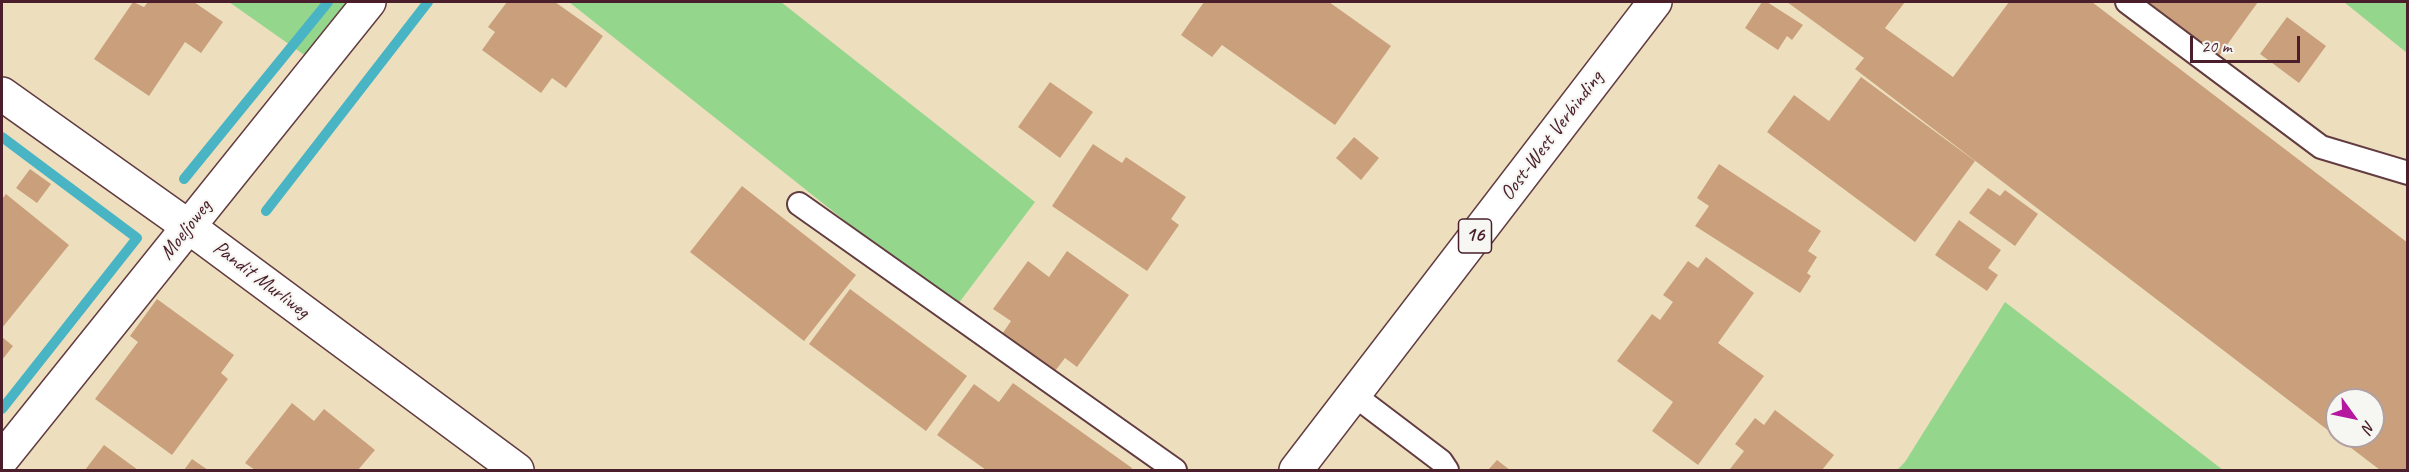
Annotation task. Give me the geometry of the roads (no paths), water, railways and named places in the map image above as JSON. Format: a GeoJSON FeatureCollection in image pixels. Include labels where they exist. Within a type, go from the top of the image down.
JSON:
{"type":"FeatureCollection","features":[{"type":"Feature","properties":{"kind":"street","name":"Moeljoweg"},"geometry":{"type":"LineString","coordinates":[[2,459],[189,227],[235,165],[369,2]]}},
{"type":"Feature","properties":{"kind":"street","name":"Oost-West Verbinding"},"geometry":{"type":"LineString","coordinates":[[1296,471],[1655,2]]}},
{"type":"Feature","properties":{"kind":"street","name":"Pandit Murliweg"},"geometry":{"type":"LineString","coordinates":[[2,94],[189,227],[517,471]]}},
{"type":"Feature","properties":{"kind":"lane"},"geometry":{"type":"LineString","coordinates":[[2127,2],[2321,147],[2408,173]]}},
{"type":"Feature","properties":{"kind":"lane"},"geometry":{"type":"LineString","coordinates":[[799,204],[1175,471]]}},
{"type":"Feature","properties":{"kind":"lane"},"geometry":{"type":"LineString","coordinates":[[1354,395],[1441,461],[1447,471]]}},
{"type":"Feature","properties":{"kind":"waterway"},"geometry":{"type":"LineString","coordinates":[[184,179],[328,2]]}},
{"type":"Feature","properties":{"kind":"waterway"},"geometry":{"type":"LineString","coordinates":[[266,211],[428,2]]}},
{"type":"Feature","properties":{"kind":"waterway"},"geometry":{"type":"LineString","coordinates":[[2,137],[137,238],[2,409]]}}]}
